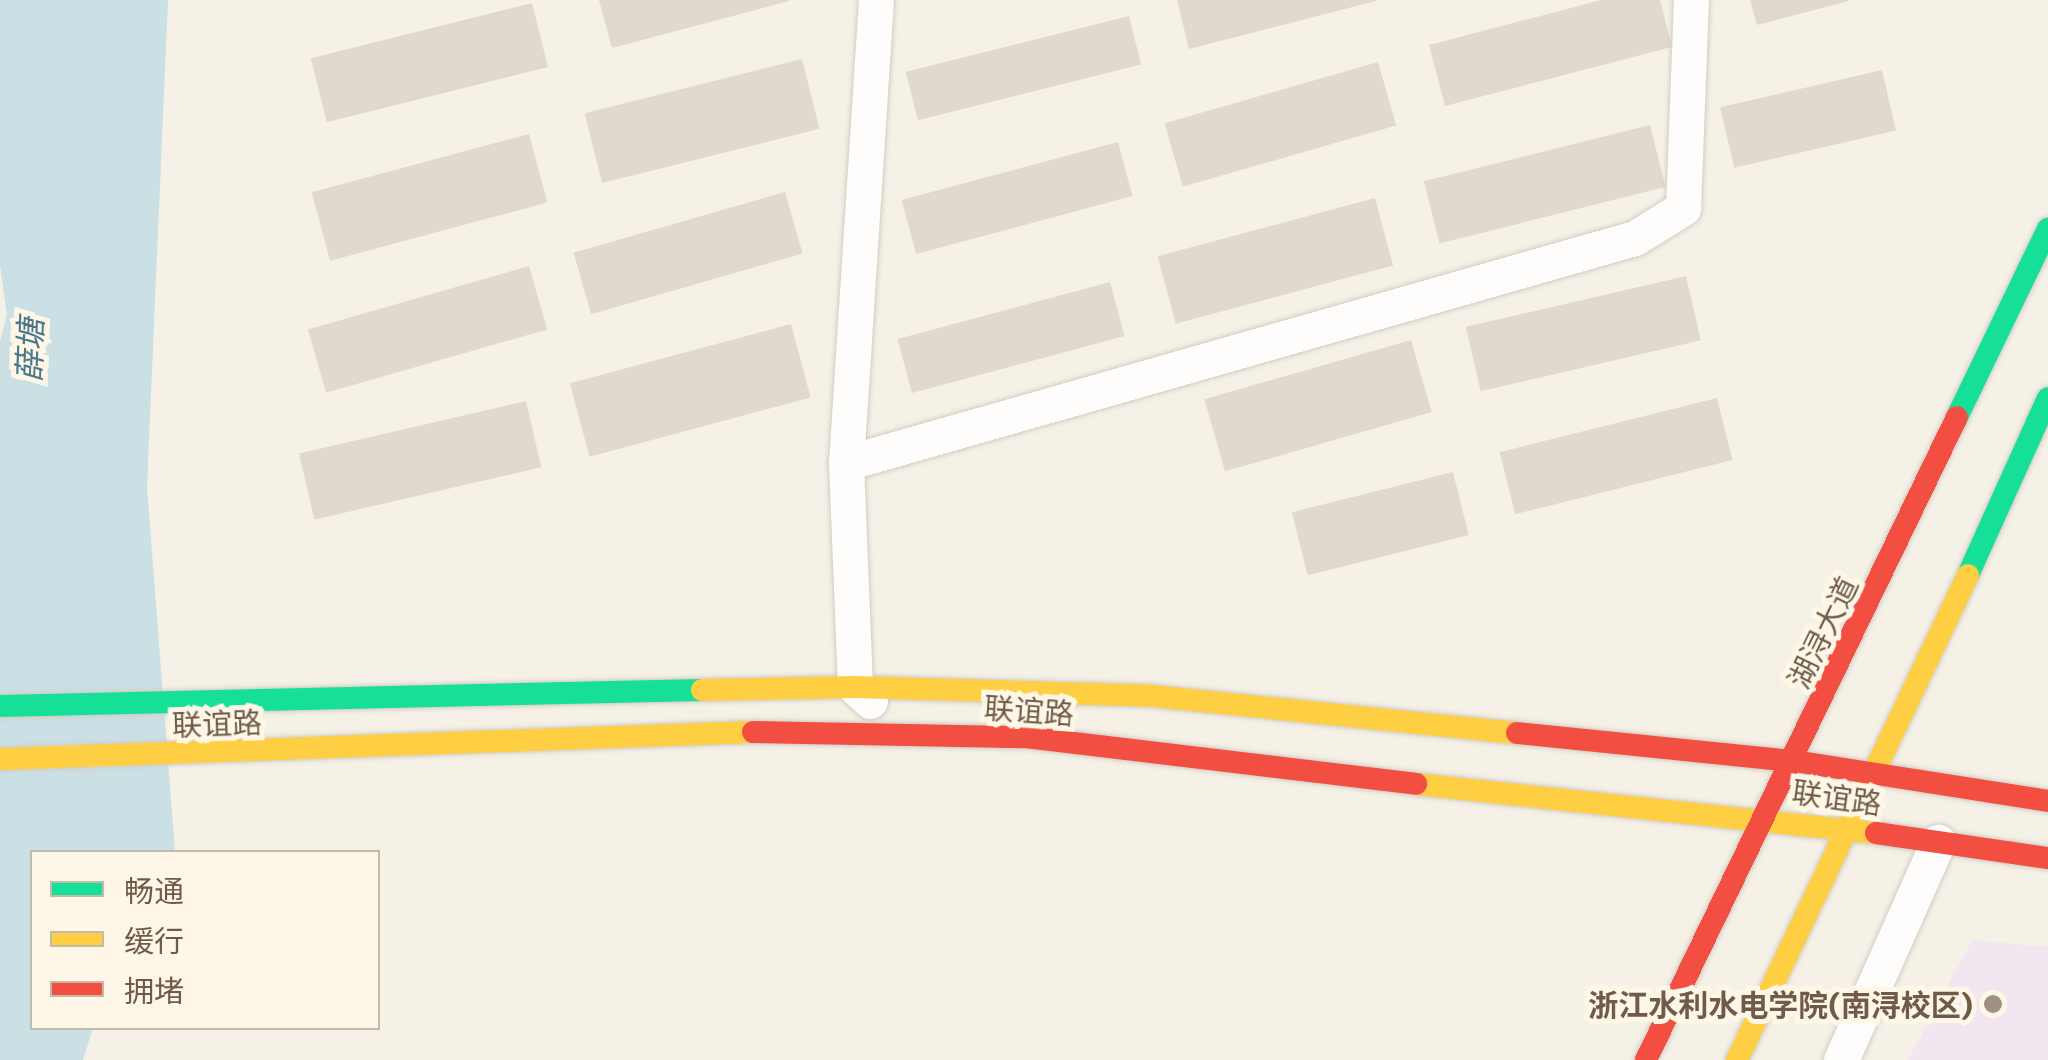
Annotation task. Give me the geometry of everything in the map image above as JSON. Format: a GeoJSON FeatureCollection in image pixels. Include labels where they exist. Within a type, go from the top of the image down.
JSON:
{"type":"FeatureCollection","features":[{"type":"Feature","properties":{"kind":"street"},"geometry":{"type":"LineString","coordinates":[[876,0],[846,463],[855,687],[906,734]]}},
{"type":"Feature","properties":{"kind":"street"},"geometry":{"type":"LineString","coordinates":[[846,463],[1635,238],[1683,208],[1691,0]]}},
{"type":"Feature","properties":{"kind":"street","name":"湖浔大道"},"geometry":{"type":"LineString","coordinates":[[1646,1060],[1767,817],[2048,228]]}},
{"type":"Feature","properties":{"kind":"street"},"geometry":{"type":"LineString","coordinates":[[1738,1060],[1852,829],[2048,398]]}},
{"type":"Feature","properties":{"kind":"street","name":"联谊路"},"geometry":{"type":"LineString","coordinates":[[0,706],[308,695],[855,687],[1152,696],[1794,761],[2048,801]]}},
{"type":"Feature","properties":{"kind":"street","name":"联谊路"},"geometry":{"type":"LineString","coordinates":[[0,759],[310,751],[753,732],[1024,737],[1345,776],[1767,817],[2048,858]]}},
{"type":"Feature","properties":{"kind":"street"},"geometry":{"type":"LineString","coordinates":[[1841,1060],[1938,842]]}},
{"type":"Feature","properties":{"kind":"shaded area","name":"浙江水利水电学院(南浔校区)"},"geometry":{"type":"Polygon","coordinates":[[[1972,940],[2048,947],[2048,1060],[1908,1060],[1972,940]]]}},
{"type":"Feature","properties":{"kind":"water","name":"薛塘"},"geometry":{"type":"Polygon","coordinates":[[[0,0],[168,0],[147,487],[175,850],[30,850],[30,1030],[92,1030],[83,1060],[0,1060],[0,341],[7,315],[0,266],[0,0]]]}},
{"type":"Feature","properties":{"kind":"building"},"geometry":{"type":"Polygon","coordinates":[[[599,0],[789,0],[789,1],[612,48],[599,0]]]}},
{"type":"Feature","properties":{"kind":"building"},"geometry":{"type":"Polygon","coordinates":[[[1177,0],[1376,0],[1376,1],[1189,49],[1177,0]]]}},
{"type":"Feature","properties":{"kind":"building"},"geometry":{"type":"Polygon","coordinates":[[[1601,0],[1660,0],[1672,47],[1445,106],[1429,45],[1601,0]]]}},
{"type":"Feature","properties":{"kind":"building"},"geometry":{"type":"Polygon","coordinates":[[[1750,0],[1848,0],[1849,1],[1757,25],[1750,0]]]}},
{"type":"Feature","properties":{"kind":"building"},"geometry":{"type":"Polygon","coordinates":[[[532,3],[548,67],[327,122],[311,58],[532,3]]]}},
{"type":"Feature","properties":{"kind":"building"},"geometry":{"type":"Polygon","coordinates":[[[1129,16],[1141,65],[918,120],[906,72],[1129,16]]]}},
{"type":"Feature","properties":{"kind":"building"},"geometry":{"type":"Polygon","coordinates":[[[802,59],[819,129],[602,183],[585,113],[802,59]]]}},
{"type":"Feature","properties":{"kind":"building"},"geometry":{"type":"Polygon","coordinates":[[[1378,62],[1396,125],[1183,187],[1165,123],[1378,62]]]}},
{"type":"Feature","properties":{"kind":"building"},"geometry":{"type":"Polygon","coordinates":[[[1882,70],[1896,130],[1734,168],[1720,107],[1882,70]]]}},
{"type":"Feature","properties":{"kind":"building"},"geometry":{"type":"Polygon","coordinates":[[[1650,125],[1665,187],[1439,243],[1424,181],[1650,125]]]}},
{"type":"Feature","properties":{"kind":"building"},"geometry":{"type":"Polygon","coordinates":[[[529,134],[547,203],[330,261],[312,192],[529,134]]]}},
{"type":"Feature","properties":{"kind":"building"},"geometry":{"type":"Polygon","coordinates":[[[1118,142],[1132,196],[916,254],[902,200],[1118,142]]]}},
{"type":"Feature","properties":{"kind":"building"},"geometry":{"type":"Polygon","coordinates":[[[785,192],[803,254],[591,314],[574,253],[785,192]]]}},
{"type":"Feature","properties":{"kind":"building"},"geometry":{"type":"Polygon","coordinates":[[[1375,198],[1393,266],[1176,324],[1158,256],[1375,198]]]}},
{"type":"Feature","properties":{"kind":"building"},"geometry":{"type":"Polygon","coordinates":[[[529,266],[547,329],[326,393],[308,329],[529,266]]]}},
{"type":"Feature","properties":{"kind":"building"},"geometry":{"type":"Polygon","coordinates":[[[1686,276],[1701,340],[1481,391],[1466,327],[1686,276]]]}},
{"type":"Feature","properties":{"kind":"building"},"geometry":{"type":"Polygon","coordinates":[[[1110,282],[1124,336],[912,393],[897,339],[1110,282]]]}},
{"type":"Feature","properties":{"kind":"building"},"geometry":{"type":"Polygon","coordinates":[[[791,324],[811,397],[589,457],[570,383],[791,324]]]}},
{"type":"Feature","properties":{"kind":"building"},"geometry":{"type":"Polygon","coordinates":[[[1411,340],[1432,412],[1225,471],[1204,399],[1411,340]]]}},
{"type":"Feature","properties":{"kind":"building"},"geometry":{"type":"Polygon","coordinates":[[[1717,398],[1732,460],[1515,514],[1500,452],[1717,398]]]}},
{"type":"Feature","properties":{"kind":"building"},"geometry":{"type":"Polygon","coordinates":[[[526,401],[541,467],[314,520],[299,453],[526,401]]]}},
{"type":"Feature","properties":{"kind":"building"},"geometry":{"type":"Polygon","coordinates":[[[1453,472],[1469,535],[1308,575],[1292,512],[1453,472]]]}},
{"type":"Feature","properties":{"kind":"traffic: fast"},"geometry":{"type":"LineString","coordinates":[[1957,417],[2048,229]]}},
{"type":"Feature","properties":{"kind":"traffic: fast"},"geometry":{"type":"LineString","coordinates":[[1968,575],[2048,398]]}},
{"type":"Feature","properties":{"kind":"traffic: fast"},"geometry":{"type":"LineString","coordinates":[[0,706],[702,690]]}},
{"type":"Feature","properties":{"kind":"traffic: slow"},"geometry":{"type":"LineString","coordinates":[[1737,1060],[1968,575]]}},
{"type":"Feature","properties":{"kind":"traffic: slow"},"geometry":{"type":"LineString","coordinates":[[702,690],[855,687],[1152,696],[1517,733]]}},
{"type":"Feature","properties":{"kind":"traffic: slow"},"geometry":{"type":"LineString","coordinates":[[0,759],[753,732]]}},
{"type":"Feature","properties":{"kind":"traffic: slow"},"geometry":{"type":"LineString","coordinates":[[1416,784],[1876,833]]}},
{"type":"Feature","properties":{"kind":"traffic: jam"},"geometry":{"type":"LineString","coordinates":[[1646,1060],[1957,417]]}},
{"type":"Feature","properties":{"kind":"traffic: jam"},"geometry":{"type":"LineString","coordinates":[[753,732],[1024,737],[1416,784]]}},
{"type":"Feature","properties":{"kind":"traffic: jam"},"geometry":{"type":"LineString","coordinates":[[1517,733],[1794,761],[2048,801]]}},
{"type":"Feature","properties":{"kind":"traffic: jam"},"geometry":{"type":"LineString","coordinates":[[1876,833],[2048,858]]}},
{"type":"Feature","properties":{"kind":"place","name":"浙江水利水电学院(南浔校区)"},"geometry":{"type":"Point","coordinates":[1993,1004]}}]}
